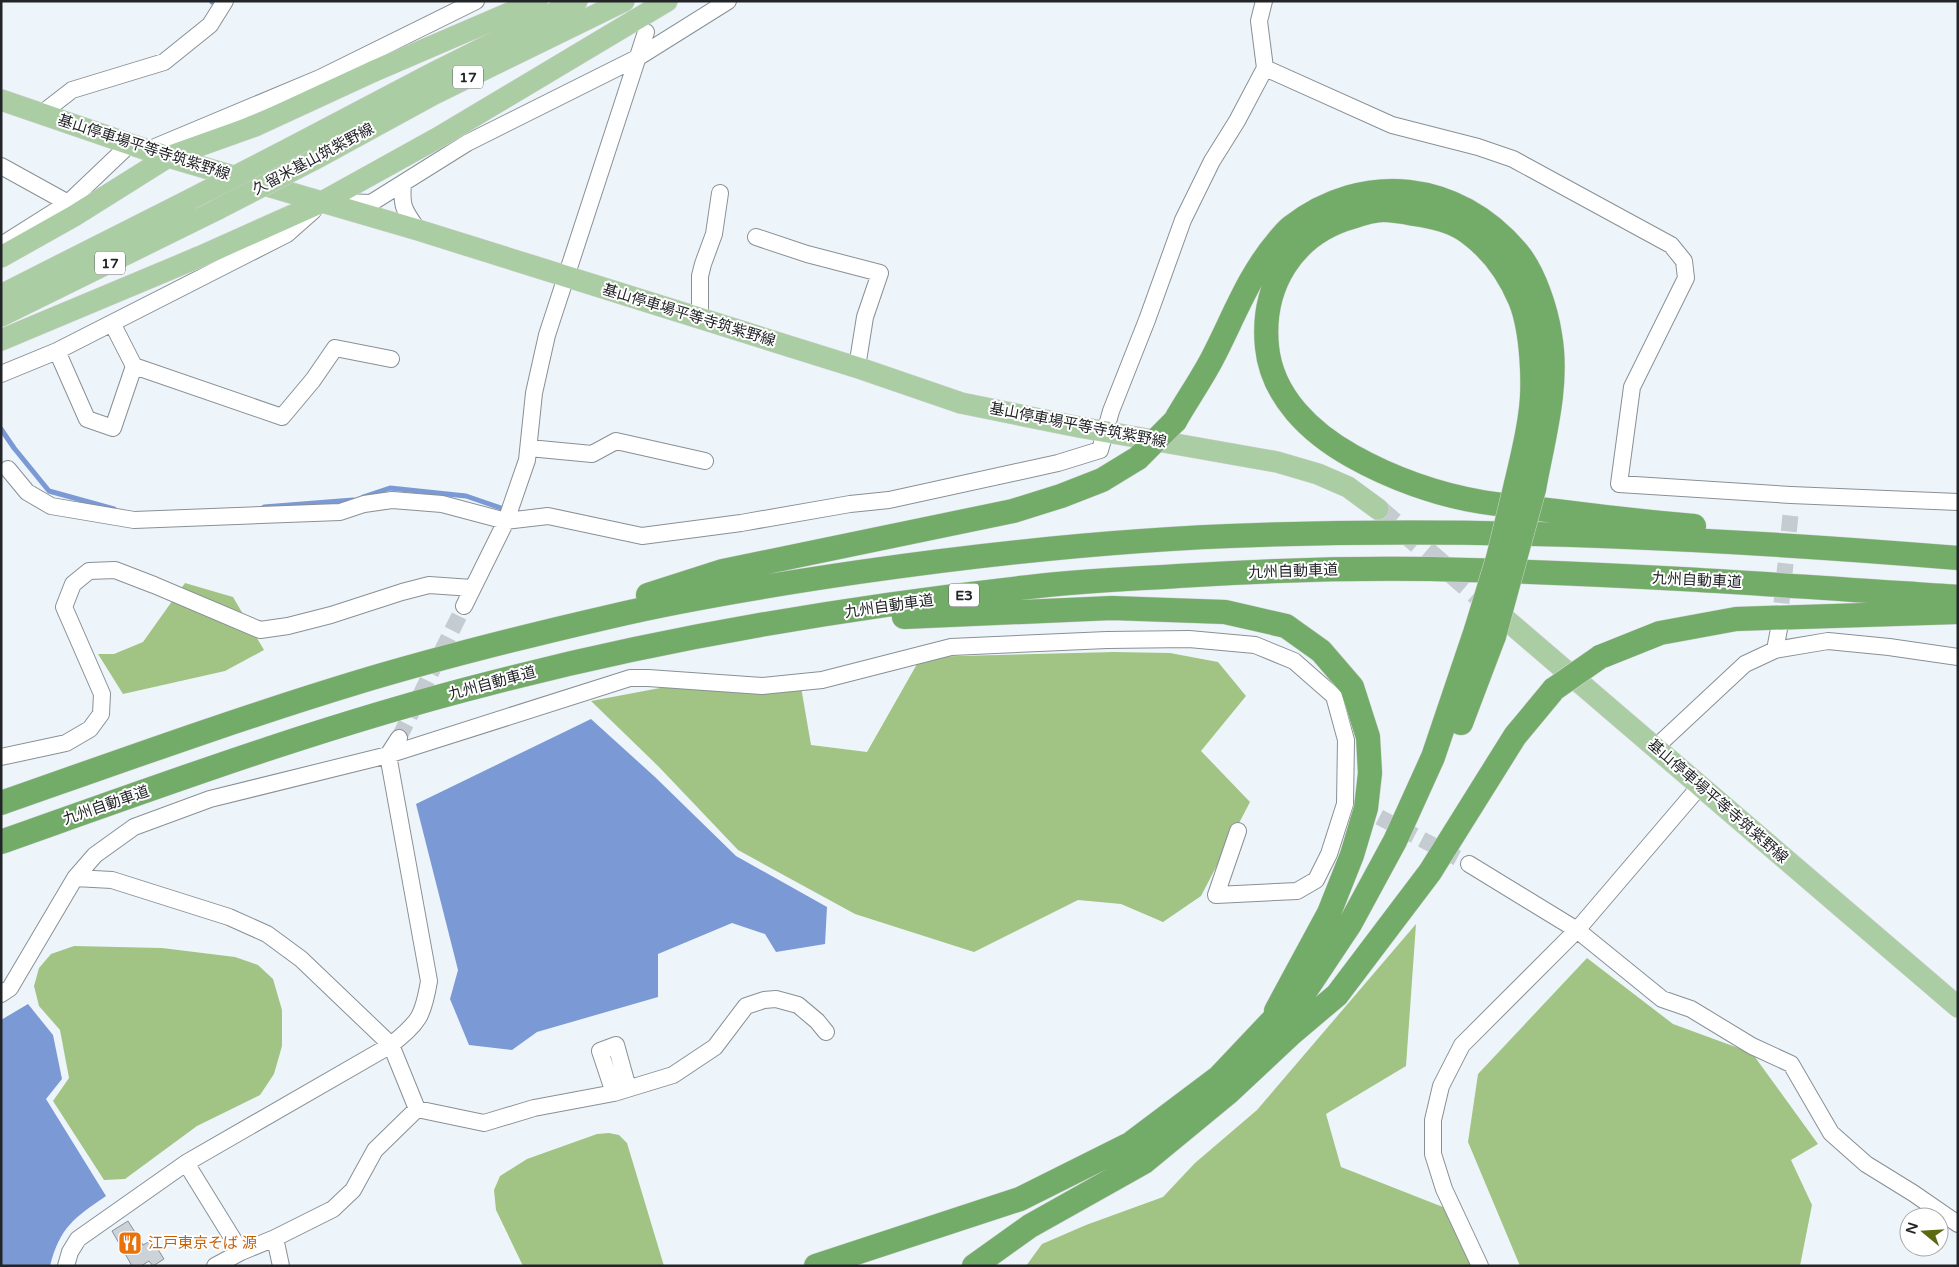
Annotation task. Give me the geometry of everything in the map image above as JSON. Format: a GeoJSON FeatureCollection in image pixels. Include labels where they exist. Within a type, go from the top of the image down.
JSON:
{"type":"FeatureCollection","features":[{"type":"Feature","properties":{"kind":"highway"},"geometry":{"type":"LineString","coordinates":[[1,803],[240,720],[353,684],[477,649],[723,571],[1013,511],[1102,480],[1138,458],[1175,421],[1211,360],[1243,294],[1267,254],[1289,228],[1316,210],[1342,198],[1369,191],[1397,190],[1424,194],[1449,202],[1472,213],[1495,229],[1518,253],[1533,279],[1544,307],[1550,336],[1552,367],[1550,403],[1525,486],[1498,558],[1485,633],[1448,758],[1410,848],[1364,931],[1292,1033]]}},
{"type":"Feature","properties":{"kind":"highway"},"geometry":{"type":"LineString","coordinates":[[1525,486],[1530,414],[1531,371],[1529,333],[1521,302],[1506,273],[1488,249],[1467,232],[1438,217],[1381,210],[1333,222],[1311,237],[1288,260],[1274,284],[1267,309],[1266,333],[1268,356],[1274,376],[1284,398],[1320,436],[1353,457],[1438,492],[1482,502],[1720,529],[1848,549]]}},
{"type":"Feature","properties":{"kind":"highway"},"geometry":{"type":"LineString","coordinates":[[477,649],[615,615],[785,583],[910,565],[1040,550],[1140,542],[1255,535],[1457,533],[1709,541],[1958,558]]}},
{"type":"Feature","properties":{"kind":"highway","name":"九州自動車道"},"geometry":{"type":"LineString","coordinates":[[1,842],[225,763],[360,720],[485,684],[618,652],[778,622],[915,601],[1042,585],[1255,572],[1466,570],[1715,581],[1958,598]]}},
{"type":"Feature","properties":{"kind":"highway"},"geometry":{"type":"LineString","coordinates":[[778,622],[1112,608],[1225,612],[1286,626],[1321,652],[1352,687],[1368,737],[1370,773],[1366,808],[1352,855],[1328,912],[1270,1022]]}},
{"type":"Feature","properties":{"kind":"highway"},"geometry":{"type":"LineString","coordinates":[[974,1266],[1030,1226],[1144,1162],[1229,1092],[1292,1033],[1337,995],[1430,872],[1515,736],[1554,689],[1600,657],[1660,633],[1736,620],[1958,612]]}},
{"type":"Feature","properties":{"kind":"highway"},"geometry":{"type":"LineString","coordinates":[[816,1266],[1020,1199],[1130,1144],[1219,1077],[1270,1022],[1302,996],[1350,924],[1395,841],[1433,757],[1485,633]]}},
{"type":"Feature","properties":{"kind":"main road"},"geometry":{"type":"LineString","coordinates":[[1,257],[74,216],[168,157],[255,126],[372,72],[537,1]]}},
{"type":"Feature","properties":{"kind":"main road","name":"久留米基山筑紫野線"},"geometry":{"type":"LineString","coordinates":[[1,295],[431,74],[578,1]]}},
{"type":"Feature","properties":{"kind":"main road","name":"久留米基山筑紫野線"},"geometry":{"type":"LineString","coordinates":[[1,316],[218,209],[434,94],[624,1]]}},
{"type":"Feature","properties":{"kind":"main road"},"geometry":{"type":"LineString","coordinates":[[1,340],[198,258],[322,202],[441,136],[667,1]]}},
{"type":"Feature","properties":{"kind":"main road","name":"基山停車場平等寺筑紫野線"},"geometry":{"type":"LineString","coordinates":[[1,100],[168,157],[418,230],[566,278],[857,367],[961,403],[1106,432],[1276,462],[1318,474],[1348,487],[1378,509]]}},
{"type":"Feature","properties":{"kind":"main road","name":"基山停車場平等寺筑紫野線"},"geometry":{"type":"LineString","coordinates":[[1477,595],[1958,1007]]}},
{"type":"Feature","properties":{"kind":"street"},"geometry":{"type":"LineString","coordinates":[[41,114],[72,90],[164,62],[210,25],[225,1]]}},
{"type":"Feature","properties":{"kind":"street"},"geometry":{"type":"LineString","coordinates":[[1,245],[68,203],[139,147],[320,78],[476,1]]}},
{"type":"Feature","properties":{"kind":"street"},"geometry":{"type":"LineString","coordinates":[[1,374],[57,351],[287,234],[322,202],[371,203],[467,142],[637,58],[728,1]]}},
{"type":"Feature","properties":{"kind":"street"},"geometry":{"type":"LineString","coordinates":[[8,469],[27,492],[51,506],[134,520],[340,512],[392,500],[442,504],[506,521],[548,516],[642,536],[741,523],[850,504],[889,500],[1058,463],[1100,450],[1111,411],[1147,320],[1183,220],[1212,161],[1237,121],[1265,68],[1259,21],[1264,1]]}},
{"type":"Feature","properties":{"kind":"street"},"geometry":{"type":"LineString","coordinates":[[464,606],[506,521],[527,460],[534,393],[547,335],[646,32]]}},
{"type":"Feature","properties":{"kind":"street"},"geometry":{"type":"LineString","coordinates":[[1265,68],[1392,125],[1478,147],[1513,159],[1672,245],[1684,262],[1686,278],[1632,387],[1619,484],[1791,502],[1958,502]]}},
{"type":"Feature","properties":{"kind":"street"},"geometry":{"type":"LineString","coordinates":[[1,166],[68,203]]}},
{"type":"Feature","properties":{"kind":"street"},"geometry":{"type":"LineString","coordinates":[[403,183],[402,202],[406,214],[418,230]]}},
{"type":"Feature","properties":{"kind":"street"},"geometry":{"type":"LineString","coordinates":[[700,319],[700,276],[714,234],[720,193]]}},
{"type":"Feature","properties":{"kind":"street"},"geometry":{"type":"LineString","coordinates":[[756,237],[807,254],[880,273],[864,316],[857,367]]}},
{"type":"Feature","properties":{"kind":"street"},"geometry":{"type":"LineString","coordinates":[[112,323],[134,366],[282,417],[335,348],[391,359]]}},
{"type":"Feature","properties":{"kind":"street"},"geometry":{"type":"LineString","coordinates":[[57,351],[87,419],[113,428],[134,366]]}},
{"type":"Feature","properties":{"kind":"street"},"geometry":{"type":"LineString","coordinates":[[528,448],[592,454],[616,441],[705,461]]}},
{"type":"Feature","properties":{"kind":"street"},"geometry":{"type":"LineString","coordinates":[[1,757],[66,743],[90,729],[101,714],[102,694],[64,607],[73,584],[89,571],[115,570],[260,630],[288,626],[331,615],[429,585],[472,588]]}},
{"type":"Feature","properties":{"kind":"street"},"geometry":{"type":"LineString","coordinates":[[1775,650],[1779,629]]}},
{"type":"Feature","properties":{"kind":"street"},"geometry":{"type":"LineString","coordinates":[[1,994],[10,988],[76,878],[95,855],[134,827],[210,799],[388,755],[630,678],[762,686],[822,680],[951,647],[1107,640],[1189,639],[1256,645],[1294,661],[1334,696],[1346,740],[1351,805],[1316,880],[1297,891],[1216,895],[1238,831]]}},
{"type":"Feature","properties":{"kind":"street"},"geometry":{"type":"LineString","coordinates":[[1656,747],[1744,664],[1775,650],[1828,641],[1958,657]]}},
{"type":"Feature","properties":{"kind":"street"},"geometry":{"type":"LineString","coordinates":[[66,1266],[70,1252],[78,1239],[186,1163],[391,1045],[414,1027],[425,1006],[429,981],[388,755],[398,738]]}},
{"type":"Feature","properties":{"kind":"street"},"geometry":{"type":"LineString","coordinates":[[1480,1266],[1444,1189],[1433,1154],[1433,1120],[1442,1086],[1462,1045],[1577,930],[1700,786]]}},
{"type":"Feature","properties":{"kind":"street"},"geometry":{"type":"LineString","coordinates":[[1469,864],[1577,930],[1662,999],[1691,1009],[1752,1046],[1791,1064],[1832,1133],[1866,1164],[1913,1192],[1958,1224]]}},
{"type":"Feature","properties":{"kind":"street"},"geometry":{"type":"LineString","coordinates":[[76,878],[112,880],[229,917],[267,934],[301,959],[391,1045],[418,1109]]}},
{"type":"Feature","properties":{"kind":"street"},"geometry":{"type":"LineString","coordinates":[[418,1109],[484,1123],[534,1108],[621,1090],[673,1075],[715,1047],[746,1006],[764,1000],[776,999],[798,1005],[817,1021],[826,1032]]}},
{"type":"Feature","properties":{"kind":"street"},"geometry":{"type":"LineString","coordinates":[[215,1266],[333,1209],[353,1190],[375,1150],[418,1109]]}},
{"type":"Feature","properties":{"kind":"street"},"geometry":{"type":"LineString","coordinates":[[186,1163],[241,1252]]}},
{"type":"Feature","properties":{"kind":"street"},"geometry":{"type":"LineString","coordinates":[[275,1238],[281,1266]]}},
{"type":"Feature","properties":{"kind":"green space"},"geometry":{"type":"Polygon","coordinates":[[[185,583],[233,597],[264,650],[225,671],[123,694],[98,654],[114,654],[143,642],[185,583]]]}},
{"type":"Feature","properties":{"kind":"green space"},"geometry":{"type":"Polygon","coordinates":[[[1114,652],[1170,653],[1218,662],[1246,696],[1201,751],[1250,802],[1201,896],[1163,922],[1121,904],[1078,900],[974,952],[855,914],[738,850],[659,767],[591,701],[676,685],[801,687],[811,745],[867,752],[921,657],[1114,652]]]}},
{"type":"Feature","properties":{"kind":"green space"},"geometry":{"type":"Polygon","coordinates":[[[1416,924],[1406,1066],[1326,1114],[1341,1167],[1448,1209],[1474,1266],[1026,1266],[1042,1244],[1086,1225],[1163,1197],[1195,1163],[1257,1110],[1416,924]]]}},
{"type":"Feature","properties":{"kind":"green space"},"geometry":{"type":"Polygon","coordinates":[[[74,946],[162,948],[235,957],[258,965],[273,979],[282,1010],[282,1046],[274,1074],[260,1095],[197,1126],[125,1179],[104,1180],[53,1101],[69,1078],[60,1030],[39,1006],[34,986],[39,968],[51,954],[74,946]]]}},
{"type":"Feature","properties":{"kind":"green space"},"geometry":{"type":"Polygon","coordinates":[[[1587,958],[1673,1024],[1752,1053],[1818,1144],[1791,1160],[1812,1205],[1800,1266],[1520,1266],[1468,1142],[1478,1074],[1587,958]]]}},
{"type":"Feature","properties":{"kind":"green space"},"geometry":{"type":"Polygon","coordinates":[[[609,1133],[619,1135],[627,1143],[664,1266],[523,1266],[496,1210],[494,1190],[500,1176],[527,1159],[597,1134],[609,1133]]]}},
{"type":"Feature","properties":{"kind":"water"},"geometry":{"type":"Polygon","coordinates":[[[591,719],[655,777],[736,856],[827,907],[825,944],[776,952],[765,934],[732,923],[658,954],[658,997],[537,1032],[512,1050],[469,1045],[450,999],[458,970],[416,804],[591,719]]]}},
{"type":"Feature","properties":{"kind":"water"},"geometry":{"type":"Polygon","coordinates":[[[28,1004],[53,1035],[62,1079],[46,1099],[106,1196],[70,1225],[58,1242],[50,1266],[1,1266],[1,1020],[28,1004]]]}},
{"type":"Feature","properties":{"kind":"building","name":"江戸東京そば 源"},"geometry":{"type":"Polygon","coordinates":[[[128,1221],[143,1245],[152,1240],[164,1259],[153,1266],[149,1261],[141,1266],[132,1266],[112,1231],[128,1221]]]}},
{"type":"Feature","properties":{"kind":"waterway"},"geometry":{"type":"LineString","coordinates":[[1,429],[49,491],[114,509]]}},
{"type":"Feature","properties":{"kind":"waterway"},"geometry":{"type":"LineString","coordinates":[[363,497],[390,488],[466,496],[504,509]]}},
{"type":"Feature","properties":{"kind":"waterway"},"geometry":{"type":"LineString","coordinates":[[264,507],[353,500]]}},
{"type":"Feature","properties":{"kind":"tunnel"},"geometry":{"type":"LineString","coordinates":[[1378,509],[1477,595]]}},
{"type":"Feature","properties":{"kind":"tunnel"},"geometry":{"type":"LineString","coordinates":[[1779,627],[1791,510]]}},
{"type":"Feature","properties":{"kind":"tunnel"},"geometry":{"type":"LineString","coordinates":[[399,738],[464,606]]}},
{"type":"Feature","properties":{"kind":"tunnel"},"geometry":{"type":"LineString","coordinates":[[1358,806],[1469,864]]}},
{"type":"Feature","properties":{"kind":"place","name":"江戸東京そば 源"},"geometry":{"type":"Point","coordinates":[130,1243]}}]}
